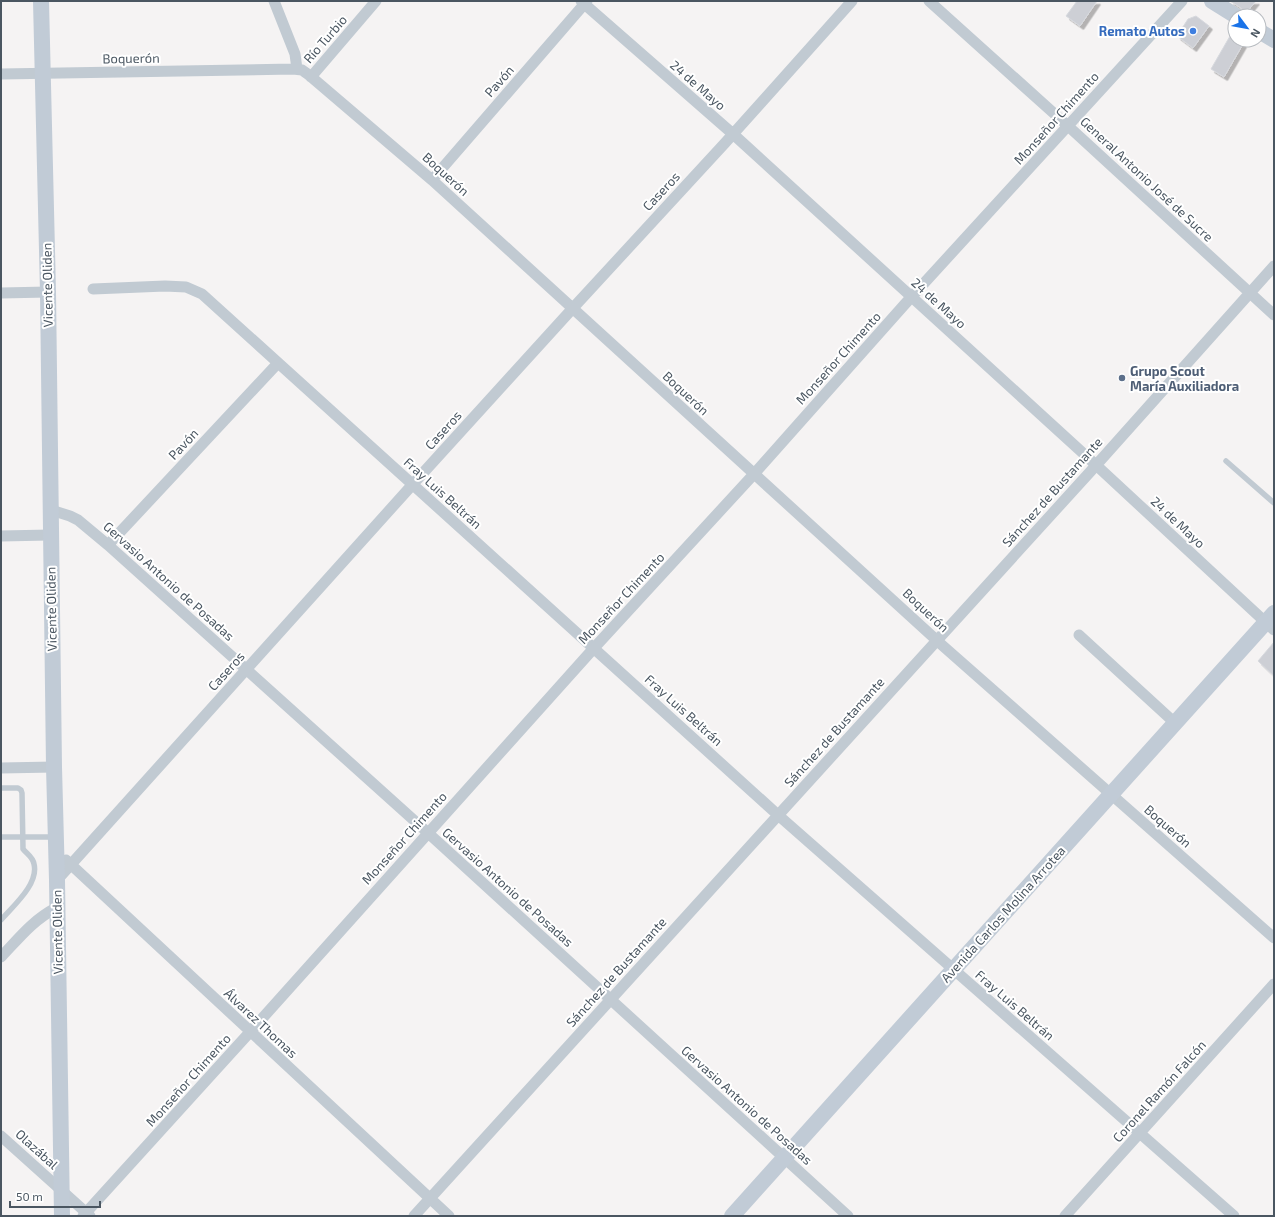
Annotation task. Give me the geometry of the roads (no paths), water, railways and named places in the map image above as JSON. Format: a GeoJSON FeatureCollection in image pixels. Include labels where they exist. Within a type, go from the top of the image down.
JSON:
{"type":"FeatureCollection","features":[{"type":"Feature","properties":{"kind":"street","name":"Vicente Oliden"},"geometry":{"type":"LineString","coordinates":[[41,1],[48,292],[51,510],[50,535],[62,1216]]}},
{"type":"Feature","properties":{"kind":"street"},"geometry":{"type":"LineString","coordinates":[[274,1],[295,54],[297,69]]}},
{"type":"Feature","properties":{"kind":"street","name":"Río Turbio"},"geometry":{"type":"LineString","coordinates":[[311,76],[376,1]]}},
{"type":"Feature","properties":{"kind":"street","name":"Caseros"},"geometry":{"type":"LineString","coordinates":[[57,880],[413,484],[733,134],[852,1]]}},
{"type":"Feature","properties":{"kind":"street","name":"General Antonio José de Sucre"},"geometry":{"type":"LineString","coordinates":[[929,1],[1274,314]]}},
{"type":"Feature","properties":{"kind":"street","name":"Monseñor Chimento"},"geometry":{"type":"LineString","coordinates":[[86,1215],[594,648],[754,474],[912,297],[1182,1]]}},
{"type":"Feature","properties":{"kind":"street"},"geometry":{"type":"LineString","coordinates":[[1212,1],[1227,10]]}},
{"type":"Feature","properties":{"kind":"street","name":"24 de Mayo"},"geometry":{"type":"LineString","coordinates":[[584,2],[733,134],[1096,465],[1271,622]]}},
{"type":"Feature","properties":{"kind":"street","name":"Pavón"},"geometry":{"type":"LineString","coordinates":[[432,180],[584,2]]}},
{"type":"Feature","properties":{"kind":"street","name":"Boquerón"},"geometry":{"type":"LineString","coordinates":[[1,74],[297,69],[302,70],[311,76],[432,180],[937,639],[1274,938]]}},
{"type":"Feature","properties":{"kind":"street","name":"Sánchez de Bustamante"},"geometry":{"type":"LineString","coordinates":[[414,1216],[1096,465],[1274,266]]}},
{"type":"Feature","properties":{"kind":"street","name":"Fray Luis Beltrán"},"geometry":{"type":"LineString","coordinates":[[93,289],[165,286],[186,287],[202,294],[778,814],[953,970],[1234,1216]]}},
{"type":"Feature","properties":{"kind":"street"},"geometry":{"type":"LineString","coordinates":[[1,293],[48,292]]}},
{"type":"Feature","properties":{"kind":"street","name":"Pavón"},"geometry":{"type":"LineString","coordinates":[[108,544],[278,363]]}},
{"type":"Feature","properties":{"kind":"street","name":"Gervasio Antonio de Posadas"},"geometry":{"type":"LineString","coordinates":[[51,510],[78,520],[108,544],[428,832],[848,1216]]}},
{"type":"Feature","properties":{"kind":"street"},"geometry":{"type":"LineString","coordinates":[[1,536],[50,535]]}},
{"type":"Feature","properties":{"kind":"street","name":"Avenida Carlos Molina Arrotea"},"geometry":{"type":"LineString","coordinates":[[732,1216],[1175,723],[1271,622]]}},
{"type":"Feature","properties":{"kind":"street"},"geometry":{"type":"LineString","coordinates":[[1079,635],[1175,723]]}},
{"type":"Feature","properties":{"kind":"street"},"geometry":{"type":"LineString","coordinates":[[1,768],[54,768]]}},
{"type":"Feature","properties":{"kind":"street","name":"Álvarez Thomas"},"geometry":{"type":"LineString","coordinates":[[55,843],[70,864],[449,1216]]}},
{"type":"Feature","properties":{"kind":"street"},"geometry":{"type":"LineString","coordinates":[[1,957],[32,923],[56,908]]}},
{"type":"Feature","properties":{"kind":"street","name":"Coronel Ramón Falcón"},"geometry":{"type":"LineString","coordinates":[[1065,1216],[1274,984]]}},
{"type":"Feature","properties":{"kind":"street","name":"Olazábal"},"geometry":{"type":"LineString","coordinates":[[1,1136],[62,1190],[86,1215]]}},
{"type":"Feature","properties":{"kind":"lane"},"geometry":{"type":"LineString","coordinates":[[1226,461],[1274,503]]}},
{"type":"Feature","properties":{"kind":"lane"},"geometry":{"type":"LineString","coordinates":[[1,788],[18,788],[21,790],[23,849],[32,858],[35,869],[32,880],[25,894],[1,920]]}},
{"type":"Feature","properties":{"kind":"lane"},"geometry":{"type":"LineString","coordinates":[[1,837],[23,837],[55,843]]}},
{"type":"Feature","properties":{"kind":"place","name":"Remato Autos"},"geometry":{"type":"Point","coordinates":[1193,31]}},
{"type":"Feature","properties":{"kind":"place","name":"Grupo Scout María Auxiliadora"},"geometry":{"type":"Point","coordinates":[1122,378]}}]}
